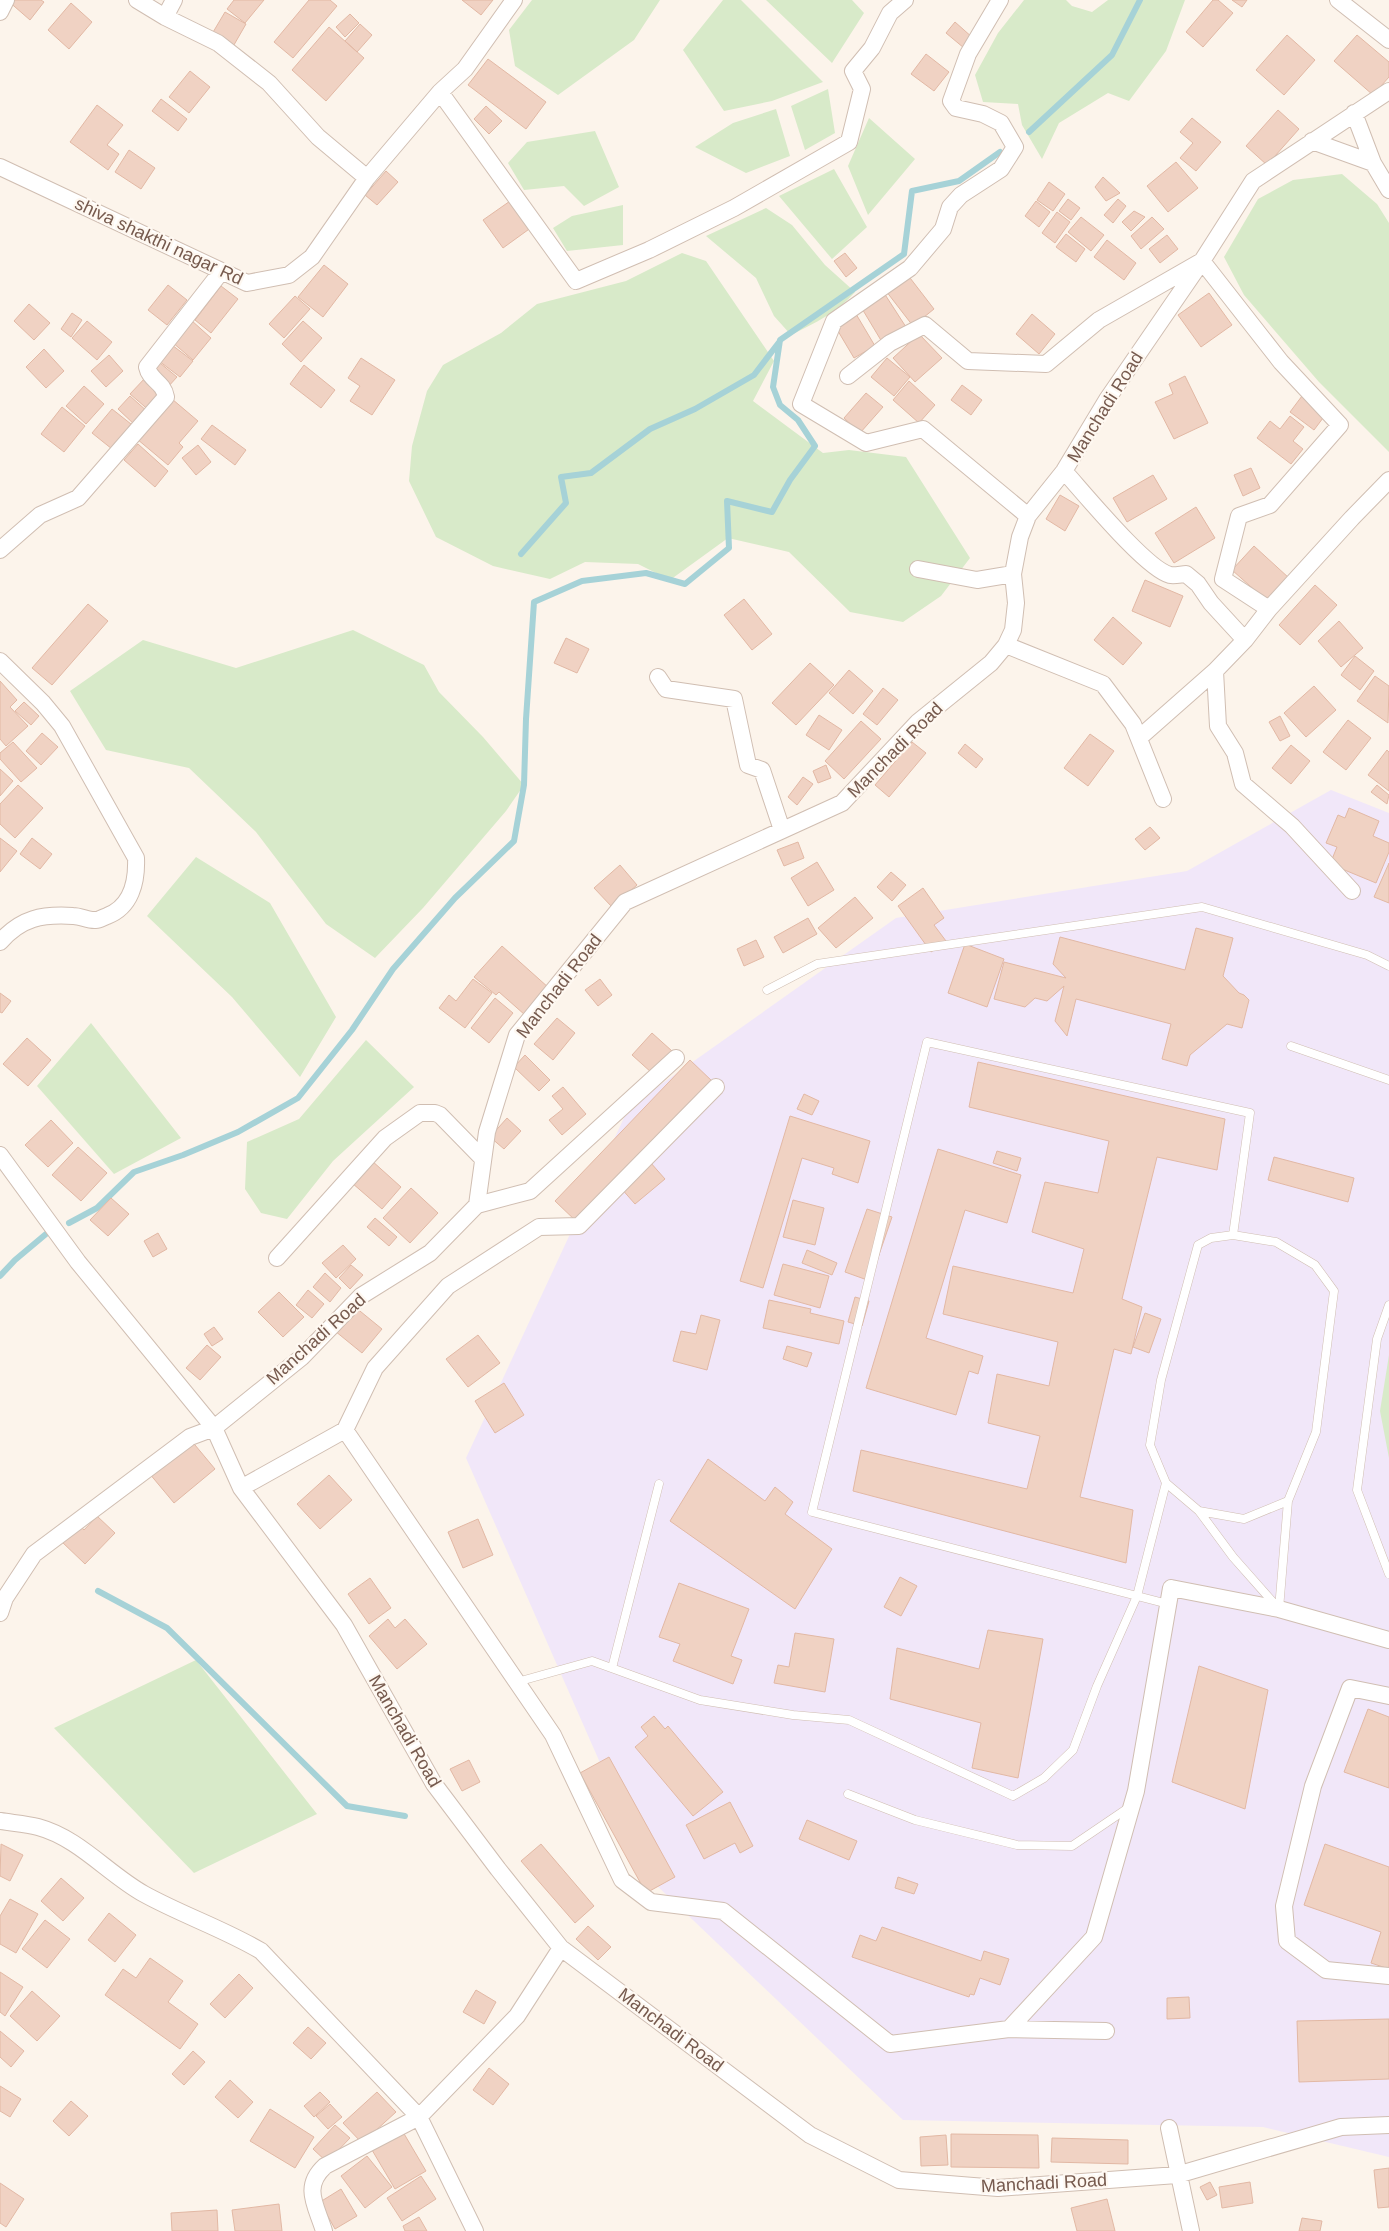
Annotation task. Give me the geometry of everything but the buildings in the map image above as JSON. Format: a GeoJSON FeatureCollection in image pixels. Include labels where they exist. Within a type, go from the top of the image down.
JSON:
{"type":"FeatureCollection","features":[{"type":"Feature","properties":{"kind":"street"},"geometry":{"type":"LineString","coordinates":[[0,12],[6,0]]}},
{"type":"Feature","properties":{"kind":"street"},"geometry":{"type":"LineString","coordinates":[[137,0],[218,43],[269,82],[318,137],[367,178]]}},
{"type":"Feature","properties":{"kind":"street"},"geometry":{"type":"LineString","coordinates":[[166,17],[174,0]]}},
{"type":"Feature","properties":{"kind":"street","name":"shiva shakthi nagar Rd"},"geometry":{"type":"LineString","coordinates":[[0,167],[247,283],[289,275],[312,257],[367,178],[440,92],[465,69],[514,0]]}},
{"type":"Feature","properties":{"kind":"street"},"geometry":{"type":"LineString","coordinates":[[440,92],[576,281],[649,250],[734,208],[850,142],[862,89],[853,71],[872,48],[890,14],[906,0]]}},
{"type":"Feature","properties":{"kind":"street"},"geometry":{"type":"LineString","coordinates":[[1000,0],[968,54],[951,101],[956,108],[983,114],[1001,123],[1015,146],[1001,169],[961,195],[950,208],[943,229],[910,268],[834,321],[801,404],[866,442],[923,429],[1028,516]]}},
{"type":"Feature","properties":{"kind":"street"},"geometry":{"type":"LineString","coordinates":[[1338,0],[1389,40]]}},
{"type":"Feature","properties":{"kind":"street","name":"Manchadi Road"},"geometry":{"type":"LineString","coordinates":[[1389,91],[1253,181],[1202,261],[1108,398],[1064,471],[1028,516],[1020,537],[1014,574],[1016,603],[1013,630],[1006,645],[991,663],[918,722],[842,803],[625,902],[517,1035],[487,1132],[477,1205],[430,1252],[361,1296],[302,1357],[214,1428],[241,1488],[344,1625],[434,1784],[498,1870],[562,1948],[810,2135],[899,2180],[998,2188],[1177,2175],[1341,2127],[1389,2125]]}},
{"type":"Feature","properties":{"kind":"street"},"geometry":{"type":"LineString","coordinates":[[1354,113],[1374,163],[1389,190]]}},
{"type":"Feature","properties":{"kind":"street"},"geometry":{"type":"LineString","coordinates":[[1312,141],[1374,163]]}},
{"type":"Feature","properties":{"kind":"street"},"geometry":{"type":"LineString","coordinates":[[848,376],[890,343],[926,326],[968,361],[1046,364],[1099,320],[1202,261],[1281,362],[1340,425],[1270,505],[1239,516],[1223,579],[1270,609]]}},
{"type":"Feature","properties":{"kind":"street"},"geometry":{"type":"LineString","coordinates":[[0,550],[40,515],[78,498],[166,397],[164,388],[149,374],[148,367],[221,272]]}},
{"type":"Feature","properties":{"kind":"street"},"geometry":{"type":"LineString","coordinates":[[1064,471],[1123,536],[1151,563],[1170,575],[1186,574],[1198,584],[1211,603],[1245,640]]}},
{"type":"Feature","properties":{"kind":"street"},"geometry":{"type":"LineString","coordinates":[[1139,738],[1214,671],[1245,640],[1270,609],[1389,480]]}},
{"type":"Feature","properties":{"kind":"street"},"geometry":{"type":"LineString","coordinates":[[918,569],[976,580],[1014,574]]}},
{"type":"Feature","properties":{"kind":"street"},"geometry":{"type":"LineString","coordinates":[[1006,645],[1103,684],[1124,711],[1139,738],[1163,799]]}},
{"type":"Feature","properties":{"kind":"street"},"geometry":{"type":"LineString","coordinates":[[0,661],[43,702],[62,726],[136,858],[137,874],[123,908],[111,915],[96,920],[74,916],[46,916],[28,919],[11,929],[0,942]]}},
{"type":"Feature","properties":{"kind":"street"},"geometry":{"type":"LineString","coordinates":[[1214,671],[1218,726],[1235,753],[1243,784],[1292,826],[1352,891]]}},
{"type":"Feature","properties":{"kind":"street"},"geometry":{"type":"LineString","coordinates":[[658,677],[666,689],[734,699],[748,765],[762,770],[782,830]]}},
{"type":"Feature","properties":{"kind":"street"},"geometry":{"type":"LineString","coordinates":[[477,1205],[530,1191],[676,1058]]}},
{"type":"Feature","properties":{"kind":"street"},"geometry":{"type":"LineString","coordinates":[[241,1488],[345,1430],[375,1368],[448,1286],[539,1227],[579,1226],[716,1087]]}},
{"type":"Feature","properties":{"kind":"street"},"geometry":{"type":"LineString","coordinates":[[277,1258],[385,1138],[420,1113],[440,1115],[483,1159]]}},
{"type":"Feature","properties":{"kind":"street"},"geometry":{"type":"LineString","coordinates":[[0,1155],[78,1262],[214,1428],[190,1437],[34,1554],[5,1598],[0,1613]]}},
{"type":"Feature","properties":{"kind":"street"},"geometry":{"type":"LineString","coordinates":[[345,1430],[553,1735],[622,1880],[651,1902],[723,1911],[890,2044],[1009,2029],[1106,2031]]}},
{"type":"Feature","properties":{"kind":"street"},"geometry":{"type":"LineString","coordinates":[[1009,2029],[1094,1937],[1136,1791],[1171,1588],[1279,1609],[1389,1640]]}},
{"type":"Feature","properties":{"kind":"street"},"geometry":{"type":"LineString","coordinates":[[1389,1696],[1350,1688],[1313,1786],[1284,1906],[1287,1941],[1326,1970],[1389,1976]]}},
{"type":"Feature","properties":{"kind":"street"},"geometry":{"type":"LineString","coordinates":[[0,1821],[38,1827],[57,1835],[76,1845],[142,1893],[242,1939],[262,1951],[419,2117],[475,2231]]}},
{"type":"Feature","properties":{"kind":"street"},"geometry":{"type":"LineString","coordinates":[[324,2231],[311,2192],[313,2181],[318,2173],[325,2166],[419,2117],[517,2016],[562,1948]]}},
{"type":"Feature","properties":{"kind":"street"},"geometry":{"type":"LineString","coordinates":[[1169,2128],[1177,2175],[1191,2231]]}},
{"type":"Feature","properties":{"kind":"lane"},"geometry":{"type":"LineString","coordinates":[[767,990],[817,964],[1202,907],[1367,955],[1389,966]]}},
{"type":"Feature","properties":{"kind":"lane"},"geometry":{"type":"LineString","coordinates":[[1168,1604],[812,1512],[927,1042],[1250,1113],[1233,1235]]}},
{"type":"Feature","properties":{"kind":"lane"},"geometry":{"type":"LineString","coordinates":[[1291,1046],[1389,1080]]}},
{"type":"Feature","properties":{"kind":"lane"},"geometry":{"type":"LineString","coordinates":[[1233,1235],[1276,1242],[1315,1266],[1334,1291],[1316,1432],[1288,1501],[1279,1609],[1233,1557],[1199,1511],[1166,1483],[1150,1445],[1161,1380],[1184,1291],[1198,1245],[1211,1238],[1233,1235]]}},
{"type":"Feature","properties":{"kind":"lane"},"geometry":{"type":"LineString","coordinates":[[1389,1305],[1377,1339],[1357,1490],[1389,1574]]}},
{"type":"Feature","properties":{"kind":"lane"},"geometry":{"type":"LineString","coordinates":[[517,1682],[592,1661],[700,1700],[793,1715],[849,1720],[1013,1796],[1044,1778],[1073,1750],[1097,1686],[1137,1596],[1166,1483]]}},
{"type":"Feature","properties":{"kind":"lane"},"geometry":{"type":"LineString","coordinates":[[612,1668],[659,1484]]}},
{"type":"Feature","properties":{"kind":"lane"},"geometry":{"type":"LineString","coordinates":[[1199,1511],[1244,1519],[1288,1501]]}},
{"type":"Feature","properties":{"kind":"lane"},"geometry":{"type":"LineString","coordinates":[[848,1794],[915,1820],[1016,1845],[1072,1846],[1132,1806]]}},
{"type":"Feature","properties":{"kind":"shaded area"},"geometry":{"type":"Polygon","coordinates":[[[1331,790],[1389,813],[1389,2157],[1263,2127],[903,2120],[652,1881],[466,1458],[629,1107],[896,918],[1187,871],[1331,790]]]}},
{"type":"Feature","properties":{"kind":"green space"},"geometry":{"type":"Polygon","coordinates":[[[532,0],[660,0],[634,40],[558,95],[515,66],[509,30],[532,0]]]}},
{"type":"Feature","properties":{"kind":"green space"},"geometry":{"type":"Polygon","coordinates":[[[723,0],[741,0],[823,82],[772,101],[724,111],[683,50],[723,0]]]}},
{"type":"Feature","properties":{"kind":"green space"},"geometry":{"type":"Polygon","coordinates":[[[766,0],[852,0],[864,13],[832,63],[766,0]]]}},
{"type":"Feature","properties":{"kind":"green space"},"geometry":{"type":"Polygon","coordinates":[[[1024,0],[1066,0],[1072,6],[1092,12],[1108,0],[1185,0],[1166,51],[1129,101],[1108,93],[1059,123],[1042,159],[1022,125],[1018,104],[983,102],[975,75],[998,33],[1024,0]]]}},
{"type":"Feature","properties":{"kind":"green space"},"geometry":{"type":"Polygon","coordinates":[[[828,89],[835,133],[805,150],[791,106],[828,89]]]}},
{"type":"Feature","properties":{"kind":"green space"},"geometry":{"type":"Polygon","coordinates":[[[776,109],[790,156],[746,173],[695,147],[733,123],[776,109]]]}},
{"type":"Feature","properties":{"kind":"green space"},"geometry":{"type":"Polygon","coordinates":[[[869,118],[915,159],[868,215],[848,166],[869,118]]]}},
{"type":"Feature","properties":{"kind":"green space"},"geometry":{"type":"Polygon","coordinates":[[[595,131],[619,187],[584,206],[564,186],[524,190],[508,163],[527,142],[595,131]]]}},
{"type":"Feature","properties":{"kind":"green space"},"geometry":{"type":"Polygon","coordinates":[[[834,169],[867,227],[832,259],[779,196],[834,169]]]}},
{"type":"Feature","properties":{"kind":"green space"},"geometry":{"type":"Polygon","coordinates":[[[1342,174],[1377,204],[1389,223],[1389,452],[1319,382],[1244,295],[1224,257],[1258,199],[1293,180],[1342,174]]]}},
{"type":"Feature","properties":{"kind":"green space"},"geometry":{"type":"Polygon","coordinates":[[[623,205],[623,245],[567,251],[553,228],[572,216],[623,205]]]}},
{"type":"Feature","properties":{"kind":"green space"},"geometry":{"type":"Polygon","coordinates":[[[766,208],[792,225],[825,265],[855,292],[834,311],[791,335],[774,316],[756,278],[706,236],[766,208]]]}},
{"type":"Feature","properties":{"kind":"green space"},"geometry":{"type":"Polygon","coordinates":[[[682,253],[706,261],[774,361],[753,401],[823,453],[849,450],[906,457],[970,558],[941,596],[903,622],[850,612],[789,552],[728,538],[670,580],[638,564],[585,562],[550,579],[493,566],[436,537],[409,481],[412,446],[427,391],[443,365],[501,333],[537,304],[626,281],[682,253]]]}},
{"type":"Feature","properties":{"kind":"green space"},"geometry":{"type":"Polygon","coordinates":[[[353,630],[424,665],[439,692],[483,737],[524,785],[506,811],[423,908],[375,958],[326,924],[256,832],[189,768],[106,750],[70,691],[143,640],[236,668],[353,630]]]}},
{"type":"Feature","properties":{"kind":"green space"},"geometry":{"type":"Polygon","coordinates":[[[196,857],[270,903],[336,1017],[300,1077],[232,997],[147,916],[196,857]]]}},
{"type":"Feature","properties":{"kind":"green space"},"geometry":{"type":"Polygon","coordinates":[[[91,1023],[181,1138],[114,1174],[37,1086],[91,1023]]]}},
{"type":"Feature","properties":{"kind":"green space"},"geometry":{"type":"Polygon","coordinates":[[[366,1040],[414,1087],[333,1161],[287,1219],[261,1213],[245,1189],[247,1142],[299,1119],[366,1040]]]}},
{"type":"Feature","properties":{"kind":"green space"},"geometry":{"type":"Polygon","coordinates":[[[1389,1355],[1389,1458],[1380,1411],[1389,1355]]]}},
{"type":"Feature","properties":{"kind":"green space"},"geometry":{"type":"Polygon","coordinates":[[[196,1660],[317,1814],[194,1873],[54,1728],[196,1660]]]}},
{"type":"Feature","properties":{"kind":"waterway"},"geometry":{"type":"LineString","coordinates":[[1029,132],[1112,55],[1140,0]]}},
{"type":"Feature","properties":{"kind":"waterway"},"geometry":{"type":"LineString","coordinates":[[69,1223],[97,1208],[134,1172],[183,1155],[238,1132],[298,1098],[352,1030],[393,969],[455,898],[514,841],[524,785],[526,719],[534,602],[582,581],[646,573],[685,584],[729,548],[727,501],[772,512],[790,480],[815,446],[798,420],[780,405],[773,387],[780,340],[904,254],[912,191],[959,181],[1000,152]]}},
{"type":"Feature","properties":{"kind":"waterway"},"geometry":{"type":"LineString","coordinates":[[521,554],[566,503],[561,477],[591,473],[650,429],[695,409],[754,375],[780,341]]}},
{"type":"Feature","properties":{"kind":"waterway"},"geometry":{"type":"LineString","coordinates":[[0,1276],[15,1260],[46,1234]]}},
{"type":"Feature","properties":{"kind":"waterway"},"geometry":{"type":"LineString","coordinates":[[98,1591],[167,1628],[347,1806],[405,1816]]}}]}
